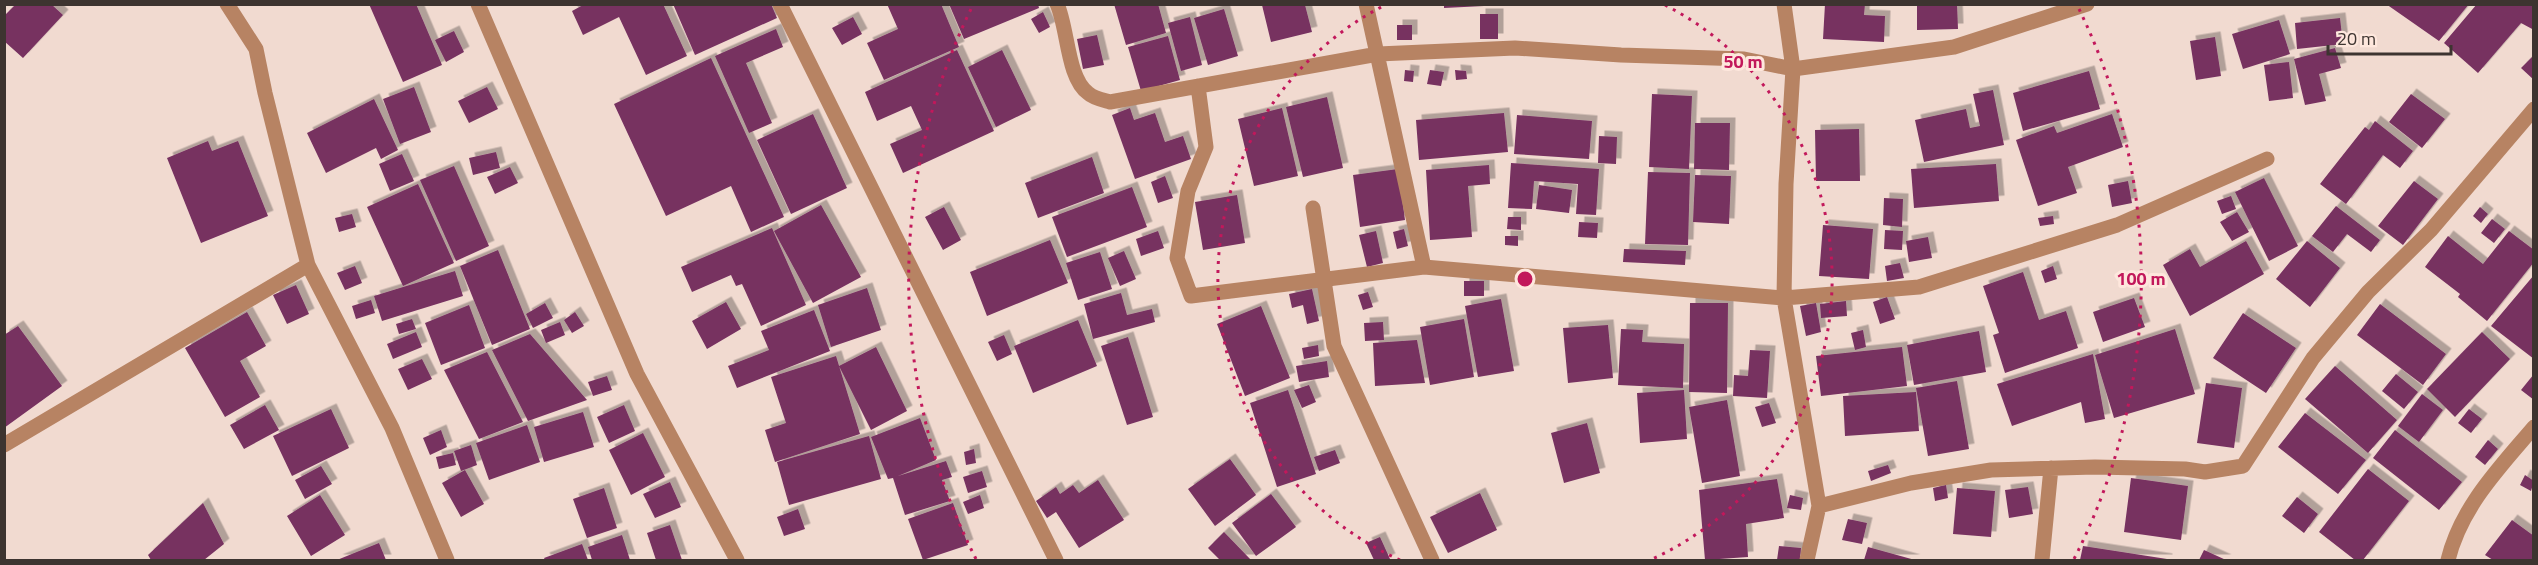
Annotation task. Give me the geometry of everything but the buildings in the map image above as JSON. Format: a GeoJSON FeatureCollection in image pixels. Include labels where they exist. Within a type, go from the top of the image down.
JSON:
{"type":"FeatureCollection","features":[{"type":"Feature","properties":{"kind":"street"},"geometry":{"type":"LineString","coordinates":[[227,4],[256,49],[308,266],[392,428],[447,561]]}},
{"type":"Feature","properties":{"kind":"street"},"geometry":{"type":"LineString","coordinates":[[478,4],[638,374],[737,561]]}},
{"type":"Feature","properties":{"kind":"street"},"geometry":{"type":"LineString","coordinates":[[780,4],[1056,561]]}},
{"type":"Feature","properties":{"kind":"street"},"geometry":{"type":"LineString","coordinates":[[1057,4],[1062,16],[1074,73],[1087,93],[1110,102],[1377,54],[1515,48],[1621,55],[1744,59],[1793,69],[1954,47],[2086,4]]}},
{"type":"Feature","properties":{"kind":"street"},"geometry":{"type":"LineString","coordinates":[[1366,4],[1424,267]]}},
{"type":"Feature","properties":{"kind":"street"},"geometry":{"type":"LineString","coordinates":[[1784,4],[1793,69],[1786,184],[1784,298],[1819,506],[1807,561]]}},
{"type":"Feature","properties":{"kind":"street"},"geometry":{"type":"LineString","coordinates":[[1198,86],[1206,147],[1188,191],[1177,258],[1191,296],[1424,267],[1784,298],[1918,287],[2117,225],[2267,159]]}},
{"type":"Feature","properties":{"kind":"street"},"geometry":{"type":"LineString","coordinates":[[1819,506],[1911,483],[1991,470],[2185,469],[2205,472],[2243,466],[2313,358],[2368,292],[2431,230],[2534,109]]}},
{"type":"Feature","properties":{"kind":"street"},"geometry":{"type":"LineString","coordinates":[[1312,208],[1334,346],[1432,561]]}},
{"type":"Feature","properties":{"kind":"street"},"geometry":{"type":"LineString","coordinates":[[4,445],[308,266]]}},
{"type":"Feature","properties":{"kind":"street"},"geometry":{"type":"LineString","coordinates":[[2448,561],[2452,541],[2478,493],[2534,427]]}},
{"type":"Feature","properties":{"kind":"street"},"geometry":{"type":"LineString","coordinates":[[2042,561],[2051,468]]}}]}
